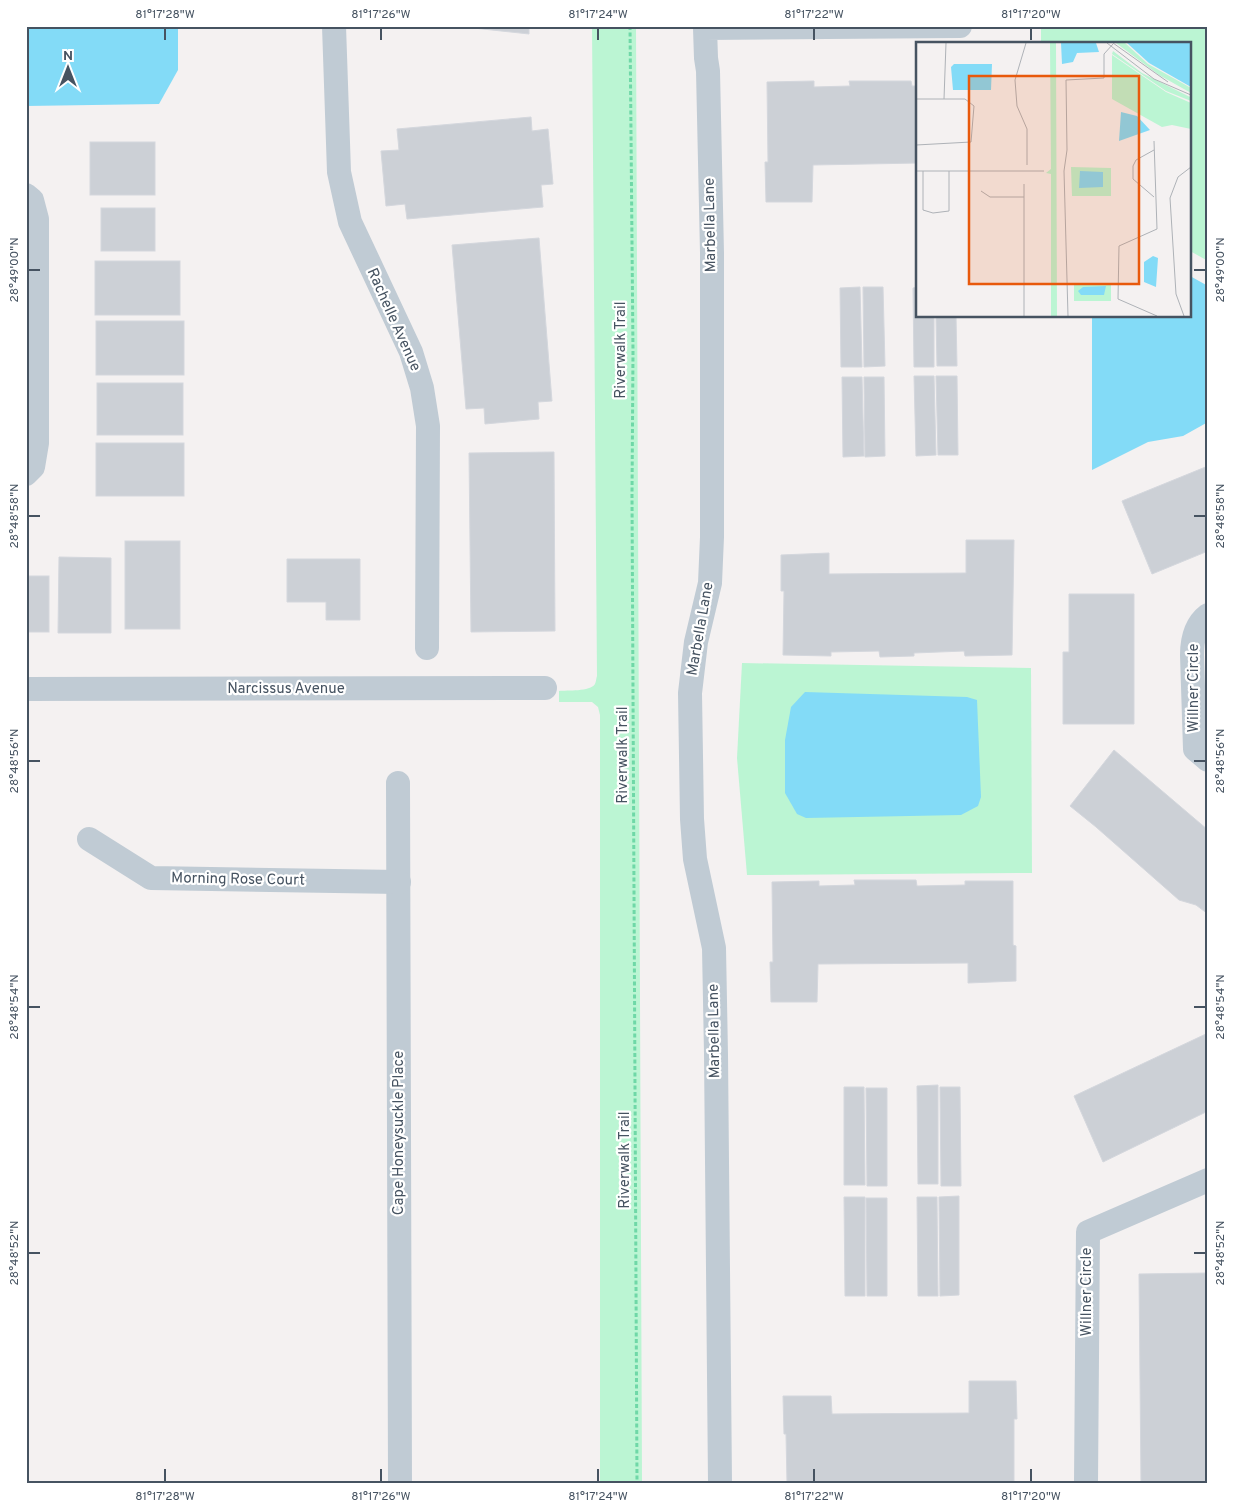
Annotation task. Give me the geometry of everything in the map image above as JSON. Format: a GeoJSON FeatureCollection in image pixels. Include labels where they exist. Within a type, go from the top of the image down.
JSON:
{"type":"FeatureCollection","features":[{"type":"Feature","properties":{"kind":"street","name":"Rachelle Avenue"},"geometry":{"type":"LineString","coordinates":[[334,26],[339,172],[350,222],[411,352],[422,388],[428,426],[426,648]]}},
{"type":"Feature","properties":{"kind":"street","name":"Marbella Lane"},"geometry":{"type":"LineString","coordinates":[[720,1483],[714,948],[694,860],[690,693],[696,642],[710,583],[712,537],[712,253],[708,71],[705,28],[960,26]]}},
{"type":"Feature","properties":{"kind":"street"},"geometry":{"type":"LineString","coordinates":[[26,195],[32,200],[37,219],[37,443],[34,467],[26,474]]}},
{"type":"Feature","properties":{"kind":"street","name":"Willner Circle"},"geometry":{"type":"LineString","coordinates":[[1208,615],[1200,622],[1192,639],[1195,749],[1208,760]]}},
{"type":"Feature","properties":{"kind":"street","name":"Narcissus Avenue"},"geometry":{"type":"LineString","coordinates":[[26,689],[545,688]]}},
{"type":"Feature","properties":{"kind":"street","name":"Cape Honeysuckle Place"},"geometry":{"type":"LineString","coordinates":[[398,783],[400,1483]]}},
{"type":"Feature","properties":{"kind":"street","name":"Morning Rose Court"},"geometry":{"type":"LineString","coordinates":[[89,839],[152,878],[399,882]]}},
{"type":"Feature","properties":{"kind":"street","name":"Willner Circle"},"geometry":{"type":"LineString","coordinates":[[1086,1483],[1088,1232],[1208,1180]]}},
{"type":"Feature","properties":{"kind":"path","name":"Riverwalk Trail"},"geometry":{"type":"LineString","coordinates":[[630,26],[637,1483]]}},
{"type":"Feature","properties":{"kind":"green space"},"geometry":{"type":"Polygon","coordinates":[[[592,26],[636,26],[642,1483],[600,1483],[600,715],[598,707],[592,702],[559,702],[559,691],[592,687],[597,676],[592,26]]]}},
{"type":"Feature","properties":{"kind":"green space"},"geometry":{"type":"Polygon","coordinates":[[[1041,26],[1208,26],[1208,261],[1192,252],[1192,42],[1041,42],[1041,26]]]}},
{"type":"Feature","properties":{"kind":"green space"},"geometry":{"type":"Polygon","coordinates":[[[742,663],[1031,668],[1032,873],[747,875],[737,758],[742,663]]]}},
{"type":"Feature","properties":{"kind":"water"},"geometry":{"type":"Polygon","coordinates":[[[26,26],[178,26],[178,70],[159,104],[26,106],[26,26]]]}},
{"type":"Feature","properties":{"kind":"water"},"geometry":{"type":"Polygon","coordinates":[[[1192,277],[1208,286],[1208,422],[1183,436],[1148,442],[1092,470],[1092,318],[1192,318],[1192,277]]]}},
{"type":"Feature","properties":{"kind":"water"},"geometry":{"type":"Polygon","coordinates":[[[805,692],[967,697],[977,700],[981,797],[978,806],[961,815],[806,818],[797,814],[785,793],[785,740],[791,707],[805,692]]]}},
{"type":"Feature","properties":{"kind":"building"},"geometry":{"type":"Polygon","coordinates":[[[455,26],[529,26],[529,34],[455,26]]]}},
{"type":"Feature","properties":{"kind":"building"},"geometry":{"type":"Polygon","coordinates":[[[814,81],[814,87],[850,86],[849,81],[911,81],[912,86],[916,86],[916,163],[813,165],[812,202],[766,202],[765,162],[768,162],[767,82],[814,81]]]}},
{"type":"Feature","properties":{"kind":"building"},"geometry":{"type":"Polygon","coordinates":[[[531,117],[532,131],[548,129],[553,184],[541,185],[543,207],[407,219],[405,204],[386,206],[381,151],[399,150],[397,129],[531,117]]]}},
{"type":"Feature","properties":{"kind":"building"},"geometry":{"type":"Polygon","coordinates":[[[90,142],[155,142],[155,195],[90,195],[90,142]]]}},
{"type":"Feature","properties":{"kind":"building"},"geometry":{"type":"Polygon","coordinates":[[[101,208],[155,208],[155,251],[101,251],[101,208]]]}},
{"type":"Feature","properties":{"kind":"building"},"geometry":{"type":"Polygon","coordinates":[[[539,238],[552,401],[538,402],[539,419],[485,424],[484,408],[466,409],[452,245],[539,238]]]}},
{"type":"Feature","properties":{"kind":"building"},"geometry":{"type":"Polygon","coordinates":[[[95,261],[180,261],[180,315],[95,315],[95,261]]]}},
{"type":"Feature","properties":{"kind":"building"},"geometry":{"type":"Polygon","coordinates":[[[860,287],[862,367],[841,367],[840,288],[860,287]]]}},
{"type":"Feature","properties":{"kind":"building"},"geometry":{"type":"Polygon","coordinates":[[[863,287],[883,287],[885,366],[864,367],[863,287]]]}},
{"type":"Feature","properties":{"kind":"building"},"geometry":{"type":"Polygon","coordinates":[[[916,287],[916,318],[934,318],[934,367],[914,367],[913,288],[916,287]]]}},
{"type":"Feature","properties":{"kind":"building"},"geometry":{"type":"Polygon","coordinates":[[[936,318],[956,318],[957,366],[937,366],[936,318]]]}},
{"type":"Feature","properties":{"kind":"building"},"geometry":{"type":"Polygon","coordinates":[[[96,321],[184,321],[184,375],[96,375],[96,321]]]}},
{"type":"Feature","properties":{"kind":"building"},"geometry":{"type":"Polygon","coordinates":[[[914,376],[934,376],[936,455],[916,456],[914,376]]]}},
{"type":"Feature","properties":{"kind":"building"},"geometry":{"type":"Polygon","coordinates":[[[936,376],[957,376],[958,455],[938,455],[936,376]]]}},
{"type":"Feature","properties":{"kind":"building"},"geometry":{"type":"Polygon","coordinates":[[[842,377],[862,377],[864,456],[843,457],[842,377]]]}},
{"type":"Feature","properties":{"kind":"building"},"geometry":{"type":"Polygon","coordinates":[[[864,377],[884,377],[885,456],[865,457],[864,377]]]}},
{"type":"Feature","properties":{"kind":"building"},"geometry":{"type":"Polygon","coordinates":[[[97,383],[183,383],[183,435],[97,435],[97,383]]]}},
{"type":"Feature","properties":{"kind":"building"},"geometry":{"type":"Polygon","coordinates":[[[96,443],[184,443],[184,496],[96,496],[96,443]]]}},
{"type":"Feature","properties":{"kind":"building"},"geometry":{"type":"Polygon","coordinates":[[[554,452],[555,631],[471,632],[469,453],[554,452]]]}},
{"type":"Feature","properties":{"kind":"building"},"geometry":{"type":"Polygon","coordinates":[[[1208,466],[1208,551],[1152,574],[1122,501],[1208,466]]]}},
{"type":"Feature","properties":{"kind":"building"},"geometry":{"type":"Polygon","coordinates":[[[966,540],[1014,540],[1012,655],[965,656],[964,651],[914,653],[914,656],[880,657],[879,651],[831,652],[831,656],[783,655],[784,591],[781,591],[781,555],[829,553],[829,574],[966,573],[966,540]]]}},
{"type":"Feature","properties":{"kind":"building"},"geometry":{"type":"Polygon","coordinates":[[[125,541],[180,541],[180,629],[125,629],[125,541]]]}},
{"type":"Feature","properties":{"kind":"building"},"geometry":{"type":"Polygon","coordinates":[[[59,557],[111,558],[111,633],[58,633],[59,557]]]}},
{"type":"Feature","properties":{"kind":"building"},"geometry":{"type":"Polygon","coordinates":[[[287,559],[360,559],[360,620],[326,620],[326,602],[287,602],[287,559]]]}},
{"type":"Feature","properties":{"kind":"building"},"geometry":{"type":"Polygon","coordinates":[[[26,576],[49,576],[49,632],[26,632],[26,576]]]}},
{"type":"Feature","properties":{"kind":"building"},"geometry":{"type":"Polygon","coordinates":[[[1069,594],[1134,594],[1134,724],[1063,724],[1063,652],[1069,652],[1069,594]]]}},
{"type":"Feature","properties":{"kind":"building"},"geometry":{"type":"Polygon","coordinates":[[[1114,750],[1208,830],[1208,914],[1196,905],[1179,900],[1070,806],[1114,750]]]}},
{"type":"Feature","properties":{"kind":"building"},"geometry":{"type":"Polygon","coordinates":[[[854,880],[916,880],[917,886],[965,885],[965,881],[1013,881],[1013,945],[1016,946],[1016,981],[968,983],[968,963],[818,964],[817,1002],[771,1002],[770,962],[773,962],[772,882],[819,881],[819,886],[855,885],[854,880]]]}},
{"type":"Feature","properties":{"kind":"building"},"geometry":{"type":"Polygon","coordinates":[[[1208,1033],[1208,1111],[1103,1162],[1074,1096],[1208,1033]]]}},
{"type":"Feature","properties":{"kind":"building"},"geometry":{"type":"Polygon","coordinates":[[[938,1085],[938,1184],[918,1184],[917,1086],[938,1085]]]}},
{"type":"Feature","properties":{"kind":"building"},"geometry":{"type":"Polygon","coordinates":[[[844,1087],[864,1087],[865,1185],[844,1185],[844,1087]]]}},
{"type":"Feature","properties":{"kind":"building"},"geometry":{"type":"Polygon","coordinates":[[[940,1087],[960,1087],[961,1186],[941,1186],[940,1087]]]}},
{"type":"Feature","properties":{"kind":"building"},"geometry":{"type":"Polygon","coordinates":[[[866,1088],[887,1088],[887,1186],[867,1186],[866,1088]]]}},
{"type":"Feature","properties":{"kind":"building"},"geometry":{"type":"Polygon","coordinates":[[[959,1196],[959,1295],[940,1296],[939,1197],[959,1196]]]}},
{"type":"Feature","properties":{"kind":"building"},"geometry":{"type":"Polygon","coordinates":[[[844,1197],[865,1197],[865,1296],[845,1296],[844,1197]]]}},
{"type":"Feature","properties":{"kind":"building"},"geometry":{"type":"Polygon","coordinates":[[[917,1197],[937,1197],[938,1296],[918,1296],[917,1197]]]}},
{"type":"Feature","properties":{"kind":"building"},"geometry":{"type":"Polygon","coordinates":[[[866,1198],[887,1198],[887,1296],[867,1296],[866,1198]]]}},
{"type":"Feature","properties":{"kind":"building"},"geometry":{"type":"Polygon","coordinates":[[[1208,1273],[1208,1483],[1141,1483],[1139,1274],[1208,1273]]]}},
{"type":"Feature","properties":{"kind":"building"},"geometry":{"type":"Polygon","coordinates":[[[969,1381],[1016,1381],[1017,1419],[1014,1419],[1014,1483],[787,1483],[783,1396],[831,1396],[832,1414],[969,1413],[969,1381]]]}}]}
